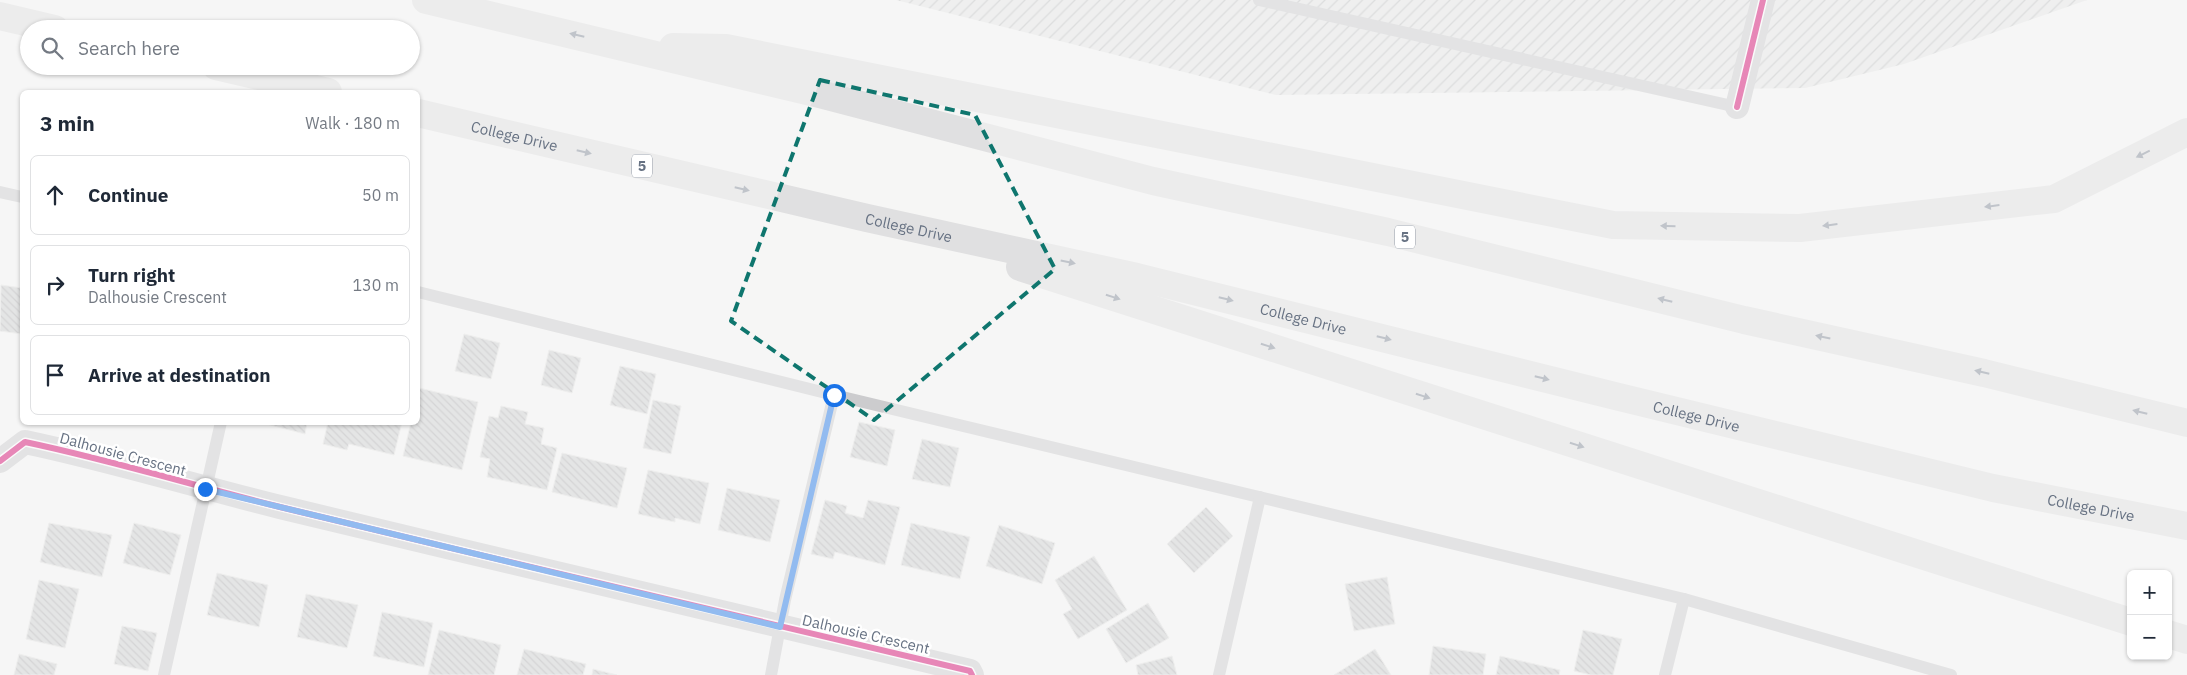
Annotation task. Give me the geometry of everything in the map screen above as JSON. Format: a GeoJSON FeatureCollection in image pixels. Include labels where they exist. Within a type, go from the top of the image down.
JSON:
{"type":"FeatureCollection","features":[{"type":"Feature","properties":{"kind":"highway","name":"5"},"geometry":{"type":"LineString","coordinates":[[426,0],[819,94],[1152,181],[1388,232],[1735,317],[1984,373],[2187,423]]}},
{"type":"Feature","properties":{"kind":"highway"},"geometry":{"type":"LineString","coordinates":[[0,16],[20,21]]}},
{"type":"Feature","properties":{"kind":"highway"},"geometry":{"type":"LineString","coordinates":[[624,46],[726,48],[1613,225],[1800,228],[2054,199],[2187,132]]}},
{"type":"Feature","properties":{"kind":"highway"},"geometry":{"type":"LineString","coordinates":[[255,75],[319,90]]}},
{"type":"Feature","properties":{"kind":"highway","name":"College Drive"},"geometry":{"type":"LineString","coordinates":[[420,113],[866,218],[1137,276],[1615,396],[1984,485],[2187,526]]}},
{"type":"Feature","properties":{"kind":"highway"},"geometry":{"type":"LineString","coordinates":[[866,218],[2127,621]]}},
{"type":"Feature","properties":{"kind":"highway"},"geometry":{"type":"LineString","coordinates":[[2172,635],[2187,640]]}},
{"type":"Feature","properties":{"kind":"street"},"geometry":{"type":"LineString","coordinates":[[1737,107],[1763,0]]}},
{"type":"Feature","properties":{"kind":"street","name":"Dalhousie Crescent"},"geometry":{"type":"LineString","coordinates":[[0,461],[25,442],[85,455],[205,489],[780,627],[970,670],[972,675]]}},
{"type":"Feature","properties":{"kind":"lane"},"geometry":{"type":"LineString","coordinates":[[1259,0],[1737,107]]}},
{"type":"Feature","properties":{"kind":"lane"},"geometry":{"type":"LineString","coordinates":[[0,192],[20,197]]}},
{"type":"Feature","properties":{"kind":"lane"},"geometry":{"type":"LineString","coordinates":[[420,292],[834,395],[1684,599],[1951,675]]}},
{"type":"Feature","properties":{"kind":"lane"},"geometry":{"type":"LineString","coordinates":[[771,675],[780,627],[834,395]]}},
{"type":"Feature","properties":{"kind":"lane"},"geometry":{"type":"LineString","coordinates":[[164,675],[220,425]]}},
{"type":"Feature","properties":{"kind":"lane"},"geometry":{"type":"LineString","coordinates":[[1219,675],[1260,497]]}},
{"type":"Feature","properties":{"kind":"lane"},"geometry":{"type":"LineString","coordinates":[[1665,675],[1684,599]]}},
{"type":"Feature","properties":{"kind":"highlighted area"},"geometry":{"type":"Polygon","coordinates":[[[820,80],[975,115],[1055,269],[874,420],[731,321],[820,80]]]}},
{"type":"Feature","properties":{"kind":"shaded area"},"geometry":{"type":"Polygon","coordinates":[[[896,0],[2087,0],[1904,64],[1805,88],[1276,95],[896,0]]]}},
{"type":"Feature","properties":{"kind":"building"},"geometry":{"type":"Polygon","coordinates":[[[1,285],[20,288],[20,334],[0,331],[1,285]]]}},
{"type":"Feature","properties":{"kind":"building"},"geometry":{"type":"Polygon","coordinates":[[[464,334],[500,343],[491,379],[455,371],[464,334]]]}},
{"type":"Feature","properties":{"kind":"building"},"geometry":{"type":"Polygon","coordinates":[[[549,350],[581,358],[572,393],[541,385],[549,350]]]}},
{"type":"Feature","properties":{"kind":"building"},"geometry":{"type":"Polygon","coordinates":[[[620,366],[656,374],[647,414],[610,405],[620,366]]]}},
{"type":"Feature","properties":{"kind":"building"},"geometry":{"type":"Polygon","coordinates":[[[420,388],[478,402],[462,470],[403,456],[410,425],[420,425],[420,388]]]}},
{"type":"Feature","properties":{"kind":"building"},"geometry":{"type":"Polygon","coordinates":[[[653,400],[681,406],[671,454],[643,448],[653,400]]]}},
{"type":"Feature","properties":{"kind":"building"},"geometry":{"type":"Polygon","coordinates":[[[501,406],[528,412],[525,424],[544,428],[541,444],[557,448],[547,490],[487,477],[490,459],[480,457],[489,416],[498,418],[501,406]]]}},
{"type":"Feature","properties":{"kind":"building"},"geometry":{"type":"Polygon","coordinates":[[[859,422],[895,430],[887,466],[850,457],[859,422]]]}},
{"type":"Feature","properties":{"kind":"building"},"geometry":{"type":"Polygon","coordinates":[[[270,425],[306,425],[305,434],[270,425]]]}},
{"type":"Feature","properties":{"kind":"building"},"geometry":{"type":"Polygon","coordinates":[[[327,425],[401,425],[394,455],[349,444],[347,450],[323,444],[327,425]]]}},
{"type":"Feature","properties":{"kind":"building"},"geometry":{"type":"Polygon","coordinates":[[[922,439],[959,448],[950,487],[912,479],[922,439]]]}},
{"type":"Feature","properties":{"kind":"building"},"geometry":{"type":"Polygon","coordinates":[[[562,453],[627,468],[617,508],[552,492],[562,453]]]}},
{"type":"Feature","properties":{"kind":"building"},"geometry":{"type":"Polygon","coordinates":[[[648,470],[709,483],[700,524],[675,518],[675,522],[638,514],[648,470]]]}},
{"type":"Feature","properties":{"kind":"building"},"geometry":{"type":"Polygon","coordinates":[[[727,488],[780,500],[770,542],[718,530],[727,488]]]}},
{"type":"Feature","properties":{"kind":"building"},"geometry":{"type":"Polygon","coordinates":[[[825,500],[847,506],[845,513],[863,518],[868,500],[900,507],[885,565],[835,552],[833,559],[811,554],[825,500]]]}},
{"type":"Feature","properties":{"kind":"building"},"geometry":{"type":"Polygon","coordinates":[[[1206,507],[1233,536],[1194,573],[1167,544],[1206,507]]]}},
{"type":"Feature","properties":{"kind":"building"},"geometry":{"type":"Polygon","coordinates":[[[49,523],[112,535],[102,577],[40,562],[49,523]]]}},
{"type":"Feature","properties":{"kind":"building"},"geometry":{"type":"Polygon","coordinates":[[[134,523],[181,535],[170,575],[123,563],[134,523]]]}},
{"type":"Feature","properties":{"kind":"building"},"geometry":{"type":"Polygon","coordinates":[[[911,523],[970,537],[960,579],[901,565],[911,523]]]}},
{"type":"Feature","properties":{"kind":"building"},"geometry":{"type":"Polygon","coordinates":[[[999,525],[1055,543],[1042,584],[986,566],[999,525]]]}},
{"type":"Feature","properties":{"kind":"building"},"geometry":{"type":"Polygon","coordinates":[[[1094,556],[1127,610],[1078,639],[1063,614],[1072,609],[1055,580],[1094,556]]]}},
{"type":"Feature","properties":{"kind":"building"},"geometry":{"type":"Polygon","coordinates":[[[217,573],[268,585],[259,627],[207,615],[217,573]]]}},
{"type":"Feature","properties":{"kind":"building"},"geometry":{"type":"Polygon","coordinates":[[[1387,577],[1395,624],[1354,631],[1345,584],[1387,577]]]}},
{"type":"Feature","properties":{"kind":"building"},"geometry":{"type":"Polygon","coordinates":[[[39,580],[79,589],[65,648],[26,639],[39,580]]]}},
{"type":"Feature","properties":{"kind":"building"},"geometry":{"type":"Polygon","coordinates":[[[306,594],[358,605],[347,648],[297,637],[306,594]]]}},
{"type":"Feature","properties":{"kind":"building"},"geometry":{"type":"Polygon","coordinates":[[[1148,603],[1169,638],[1126,663],[1106,629],[1148,603]]]}},
{"type":"Feature","properties":{"kind":"building"},"geometry":{"type":"Polygon","coordinates":[[[382,612],[433,623],[424,667],[373,656],[382,612]]]}},
{"type":"Feature","properties":{"kind":"building"},"geometry":{"type":"Polygon","coordinates":[[[122,626],[157,633],[148,671],[114,664],[122,626]]]}},
{"type":"Feature","properties":{"kind":"building"},"geometry":{"type":"Polygon","coordinates":[[[439,630],[501,645],[494,675],[428,675],[439,630]]]}},
{"type":"Feature","properties":{"kind":"building"},"geometry":{"type":"Polygon","coordinates":[[[1583,630],[1622,639],[1613,675],[1591,675],[1574,671],[1583,630]]]}},
{"type":"Feature","properties":{"kind":"building"},"geometry":{"type":"Polygon","coordinates":[[[1433,646],[1486,654],[1483,675],[1429,675],[1433,646]]]}},
{"type":"Feature","properties":{"kind":"building"},"geometry":{"type":"Polygon","coordinates":[[[524,649],[586,664],[583,675],[517,675],[524,649]]]}},
{"type":"Feature","properties":{"kind":"building"},"geometry":{"type":"Polygon","coordinates":[[[1375,649],[1391,675],[1334,675],[1375,649]]]}},
{"type":"Feature","properties":{"kind":"building"},"geometry":{"type":"Polygon","coordinates":[[[19,654],[57,664],[54,675],[14,675],[19,654]]]}},
{"type":"Feature","properties":{"kind":"building"},"geometry":{"type":"Polygon","coordinates":[[[1172,656],[1177,675],[1138,675],[1136,665],[1172,656]]]}},
{"type":"Feature","properties":{"kind":"building"},"geometry":{"type":"Polygon","coordinates":[[[1500,656],[1560,670],[1559,675],[1496,675],[1500,656]]]}},
{"type":"Feature","properties":{"kind":"building"},"geometry":{"type":"Polygon","coordinates":[[[593,669],[617,675],[592,675],[593,669]]]}},
{"type":"Feature","properties":{"kind":"cycle path"},"geometry":{"type":"LineString","coordinates":[[1737,107],[1763,0]]}},
{"type":"Feature","properties":{"kind":"cycle path"},"geometry":{"type":"LineString","coordinates":[[0,461],[25,442],[280,507],[970,671],[972,675]]}},
{"type":"Feature","properties":{"kind":"route"},"geometry":{"type":"LineString","coordinates":[[205,489],[780,627],[834,395]]}}]}
